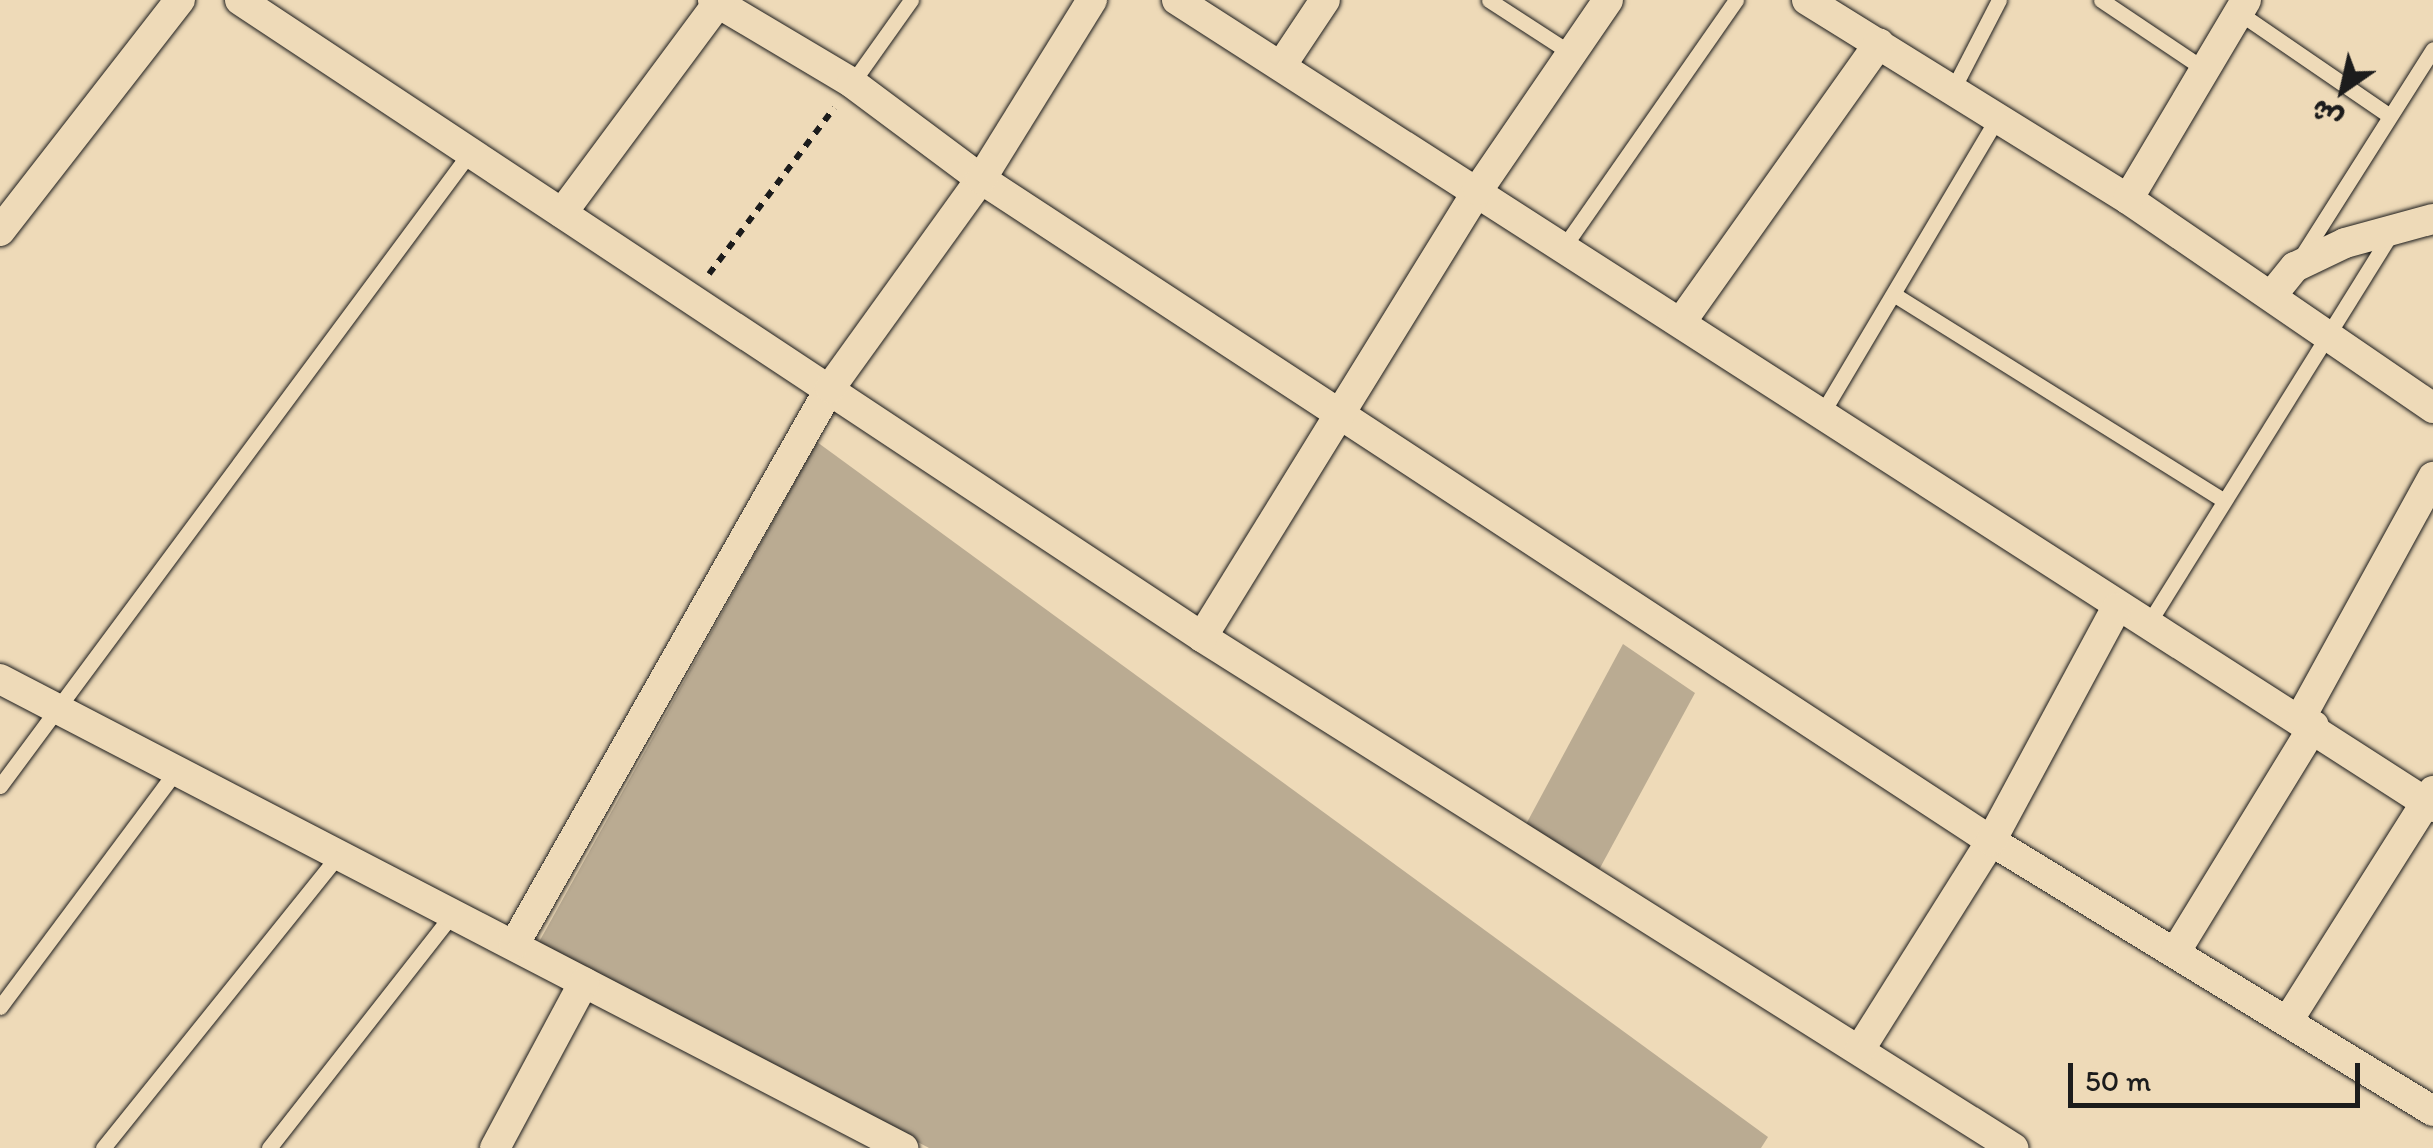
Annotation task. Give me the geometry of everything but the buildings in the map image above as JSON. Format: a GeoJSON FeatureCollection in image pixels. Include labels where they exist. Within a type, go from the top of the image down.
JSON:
{"type":"FeatureCollection","features":[{"type":"Feature","properties":{"kind":"street"},"geometry":{"type":"LineString","coordinates":[[0,231],[180,0]]}},
{"type":"Feature","properties":{"kind":"street"},"geometry":{"type":"LineString","coordinates":[[240,0],[1202,637],[2013,1148]]}},
{"type":"Feature","properties":{"kind":"street"},"geometry":{"type":"LineString","coordinates":[[514,946],[830,388],[981,179],[1092,0]]}},
{"type":"Feature","properties":{"kind":"street"},"geometry":{"type":"LineString","coordinates":[[1177,0],[1565,245],[2116,610],[2148,624],[2431,800],[2289,1018]]}},
{"type":"Feature","properties":{"kind":"street"},"geometry":{"type":"LineString","coordinates":[[1281,66],[1325,0]]}},
{"type":"Feature","properties":{"kind":"street"},"geometry":{"type":"LineString","coordinates":[[1202,637],[1338,411],[1478,190],[1608,0]]}},
{"type":"Feature","properties":{"kind":"street"},"geometry":{"type":"LineString","coordinates":[[1808,0],[1954,87],[2128,199],[2433,408]]}},
{"type":"Feature","properties":{"kind":"street"},"geometry":{"type":"LineString","coordinates":[[562,213],[717,1],[852,83],[981,179],[1992,841],[2289,1018],[2433,1111]]}},
{"type":"Feature","properties":{"kind":"street"},"geometry":{"type":"LineString","coordinates":[[2128,199],[2201,67],[2242,6]]}},
{"type":"Feature","properties":{"kind":"street"},"geometry":{"type":"LineString","coordinates":[[1680,322],[1880,43]]}},
{"type":"Feature","properties":{"kind":"street"},"geometry":{"type":"LineString","coordinates":[[2272,295],[2295,267],[2396,226],[2433,220]]}},
{"type":"Feature","properties":{"kind":"street"},"geometry":{"type":"LineString","coordinates":[[2176,951],[2307,721],[2433,477]]}},
{"type":"Feature","properties":{"kind":"street"},"geometry":{"type":"LineString","coordinates":[[1860,1049],[1992,841],[2116,610]]}},
{"type":"Feature","properties":{"kind":"street"},"geometry":{"type":"LineString","coordinates":[[0,679],[902,1148]]}},
{"type":"Feature","properties":{"kind":"street"},"geometry":{"type":"LineString","coordinates":[[495,1148],[584,982]]}},
{"type":"Feature","properties":{"kind":"lane"},"geometry":{"type":"LineString","coordinates":[[852,83],[912,0]]}},
{"type":"Feature","properties":{"kind":"lane"},"geometry":{"type":"LineString","coordinates":[[1488,0],[1572,54]]}},
{"type":"Feature","properties":{"kind":"lane"},"geometry":{"type":"LineString","coordinates":[[1565,245],[1736,0]]}},
{"type":"Feature","properties":{"kind":"lane"},"geometry":{"type":"LineString","coordinates":[[1954,87],[2000,0]]}},
{"type":"Feature","properties":{"kind":"lane"},"geometry":{"type":"LineString","coordinates":[[2101,0],[2201,67]]}},
{"type":"Feature","properties":{"kind":"lane"},"geometry":{"type":"LineString","coordinates":[[2242,6],[2390,116]]}},
{"type":"Feature","properties":{"kind":"lane"},"geometry":{"type":"LineString","coordinates":[[2295,267],[2433,50]]}},
{"type":"Feature","properties":{"kind":"lane"},"geometry":{"type":"LineString","coordinates":[[1821,415],[1998,117]]}},
{"type":"Feature","properties":{"kind":"lane"},"geometry":{"type":"LineString","coordinates":[[0,786],[470,151]]}},
{"type":"Feature","properties":{"kind":"lane"},"geometry":{"type":"LineString","coordinates":[[2148,624],[2222,498],[2333,336],[2396,226]]}},
{"type":"Feature","properties":{"kind":"lane"},"geometry":{"type":"LineString","coordinates":[[1895,294],[2222,498]]}},
{"type":"Feature","properties":{"kind":"lane"},"geometry":{"type":"LineString","coordinates":[[0,1007],[176,771]]}},
{"type":"Feature","properties":{"kind":"lane"},"geometry":{"type":"LineString","coordinates":[[102,1148],[340,853]]}},
{"type":"Feature","properties":{"kind":"lane"},"geometry":{"type":"LineString","coordinates":[[269,1148],[454,912]]}},
{"type":"Feature","properties":{"kind":"path"},"geometry":{"type":"LineString","coordinates":[[692,297],[852,83]]}}]}
